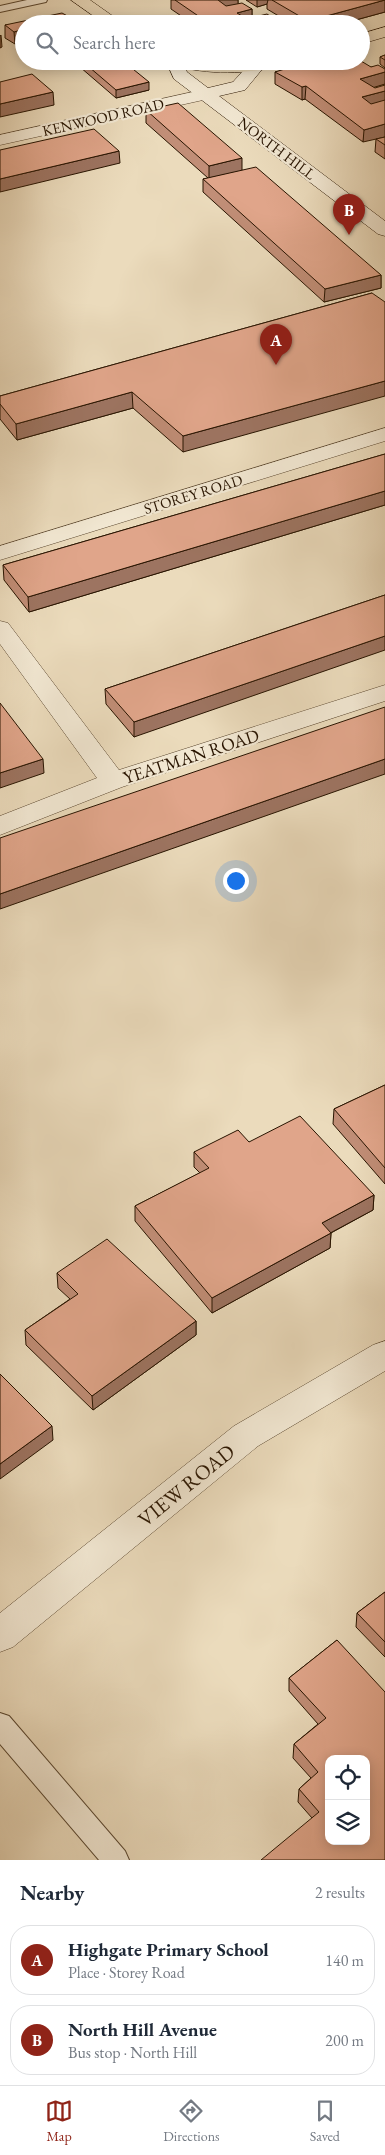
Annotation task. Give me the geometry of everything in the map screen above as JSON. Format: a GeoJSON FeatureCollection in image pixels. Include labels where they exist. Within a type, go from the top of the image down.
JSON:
{"type":"FeatureCollection","features":[{"type":"Feature","properties":{"kind":"highway"},"geometry":{"type":"LineString","coordinates":[[86,1],[104,15]]}},
{"type":"Feature","properties":{"kind":"highway"},"geometry":{"type":"LineString","coordinates":[[370,36],[385,32]]}},
{"type":"Feature","properties":{"kind":"street","name":"NORTH HILL"},"geometry":{"type":"LineString","coordinates":[[178,70],[180,75],[385,230]]}},
{"type":"Feature","properties":{"kind":"street"},"geometry":{"type":"LineString","coordinates":[[253,70],[239,86],[240,100],[261,136]]}},
{"type":"Feature","properties":{"kind":"street","name":"KENWOOD ROAD"},"geometry":{"type":"LineString","coordinates":[[0,140],[239,86]]}},
{"type":"Feature","properties":{"kind":"street","name":"STOREY ROAD"},"geometry":{"type":"LineString","coordinates":[[0,553],[385,434]]}},
{"type":"Feature","properties":{"kind":"street"},"geometry":{"type":"LineString","coordinates":[[0,628],[113,782]]}},
{"type":"Feature","properties":{"kind":"street","name":"YEATMAN ROAD"},"geometry":{"type":"LineString","coordinates":[[0,826],[113,782],[385,693]]}},
{"type":"Feature","properties":{"kind":"street","name":"VIEW ROAD"},"geometry":{"type":"LineString","coordinates":[[0,1635],[246,1436],[385,1355]]}},
{"type":"Feature","properties":{"kind":"lane"},"geometry":{"type":"LineString","coordinates":[[0,9],[42,0]]}},
{"type":"Feature","properties":{"kind":"lane"},"geometry":{"type":"LineString","coordinates":[[0,1725],[116,1860]]}},
{"type":"Feature","properties":{"kind":"building"},"geometry":{"type":"Polygon","coordinates":[[[175,0],[218,0],[226,6],[242,3],[252,9],[237,13],[240,15],[197,15],[175,0]]]}},
{"type":"Feature","properties":{"kind":"building"},"geometry":{"type":"Polygon","coordinates":[[[272,0],[385,0],[330,15],[298,15],[272,0]]]}},
{"type":"Feature","properties":{"kind":"building"},"geometry":{"type":"Polygon","coordinates":[[[15,23],[15,32],[14,32],[5,25],[15,23]]]}},
{"type":"Feature","properties":{"kind":"building"},"geometry":{"type":"Polygon","coordinates":[[[378,65],[385,69],[385,72],[360,79],[375,88],[385,85],[385,91],[362,97],[371,104],[385,100],[385,124],[364,130],[306,86],[302,87],[275,72],[282,70],[370,70],[370,66],[378,65]]]}},
{"type":"Feature","properties":{"kind":"building"},"geometry":{"type":"Polygon","coordinates":[[[93,70],[134,70],[149,82],[116,90],[93,70]]]}},
{"type":"Feature","properties":{"kind":"building"},"geometry":{"type":"Polygon","coordinates":[[[32,74],[53,92],[0,104],[0,82],[32,74]]]}},
{"type":"Feature","properties":{"kind":"building"},"geometry":{"type":"Polygon","coordinates":[[[178,103],[242,158],[209,166],[146,110],[178,103]]]}},
{"type":"Feature","properties":{"kind":"building"},"geometry":{"type":"Polygon","coordinates":[[[94,129],[119,151],[0,179],[0,150],[94,129]]]}},
{"type":"Feature","properties":{"kind":"building"},"geometry":{"type":"Polygon","coordinates":[[[385,137],[385,145],[376,139],[385,137]]]}},
{"type":"Feature","properties":{"kind":"building"},"geometry":{"type":"Polygon","coordinates":[[[256,167],[381,275],[325,289],[203,179],[256,167]]]}},
{"type":"Feature","properties":{"kind":"building"},"geometry":{"type":"Polygon","coordinates":[[[372,293],[385,302],[385,381],[183,436],[132,392],[16,424],[0,404],[0,396],[372,293]]]}},
{"type":"Feature","properties":{"kind":"building"},"geometry":{"type":"Polygon","coordinates":[[[385,454],[385,491],[28,597],[3,565],[385,454]]]}},
{"type":"Feature","properties":{"kind":"building"},"geometry":{"type":"Polygon","coordinates":[[[385,595],[385,636],[134,722],[105,689],[385,595]]]}},
{"type":"Feature","properties":{"kind":"building"},"geometry":{"type":"Polygon","coordinates":[[[0,703],[43,759],[0,773],[0,703]]]}},
{"type":"Feature","properties":{"kind":"building"},"geometry":{"type":"Polygon","coordinates":[[[385,707],[385,759],[0,894],[0,838],[385,707]]]}},
{"type":"Feature","properties":{"kind":"building"},"geometry":{"type":"Polygon","coordinates":[[[385,1085],[385,1168],[334,1109],[385,1085]]]}},
{"type":"Feature","properties":{"kind":"building"},"geometry":{"type":"Polygon","coordinates":[[[300,1116],[374,1195],[322,1223],[331,1233],[212,1298],[135,1206],[209,1168],[194,1152],[238,1130],[249,1142],[300,1116]]]}},
{"type":"Feature","properties":{"kind":"building"},"geometry":{"type":"Polygon","coordinates":[[[107,1239],[196,1321],[92,1396],[25,1330],[78,1294],[57,1273],[107,1239]]]}},
{"type":"Feature","properties":{"kind":"building"},"geometry":{"type":"Polygon","coordinates":[[[0,1374],[52,1426],[0,1464],[0,1374]]]}},
{"type":"Feature","properties":{"kind":"building"},"geometry":{"type":"Polygon","coordinates":[[[385,1592],[385,1642],[357,1613],[385,1592]]]}},
{"type":"Feature","properties":{"kind":"building"},"geometry":{"type":"Polygon","coordinates":[[[337,1640],[385,1692],[385,1860],[261,1860],[319,1812],[299,1789],[318,1772],[294,1744],[326,1718],[289,1678],[337,1640]]]}},
{"type":"Feature","properties":{"kind":"place","name":"North Hill Avenue"},"geometry":{"type":"Point","coordinates":[349,235]}},
{"type":"Feature","properties":{"kind":"place","name":"Highgate Primary School"},"geometry":{"type":"Point","coordinates":[276,365]}}]}
